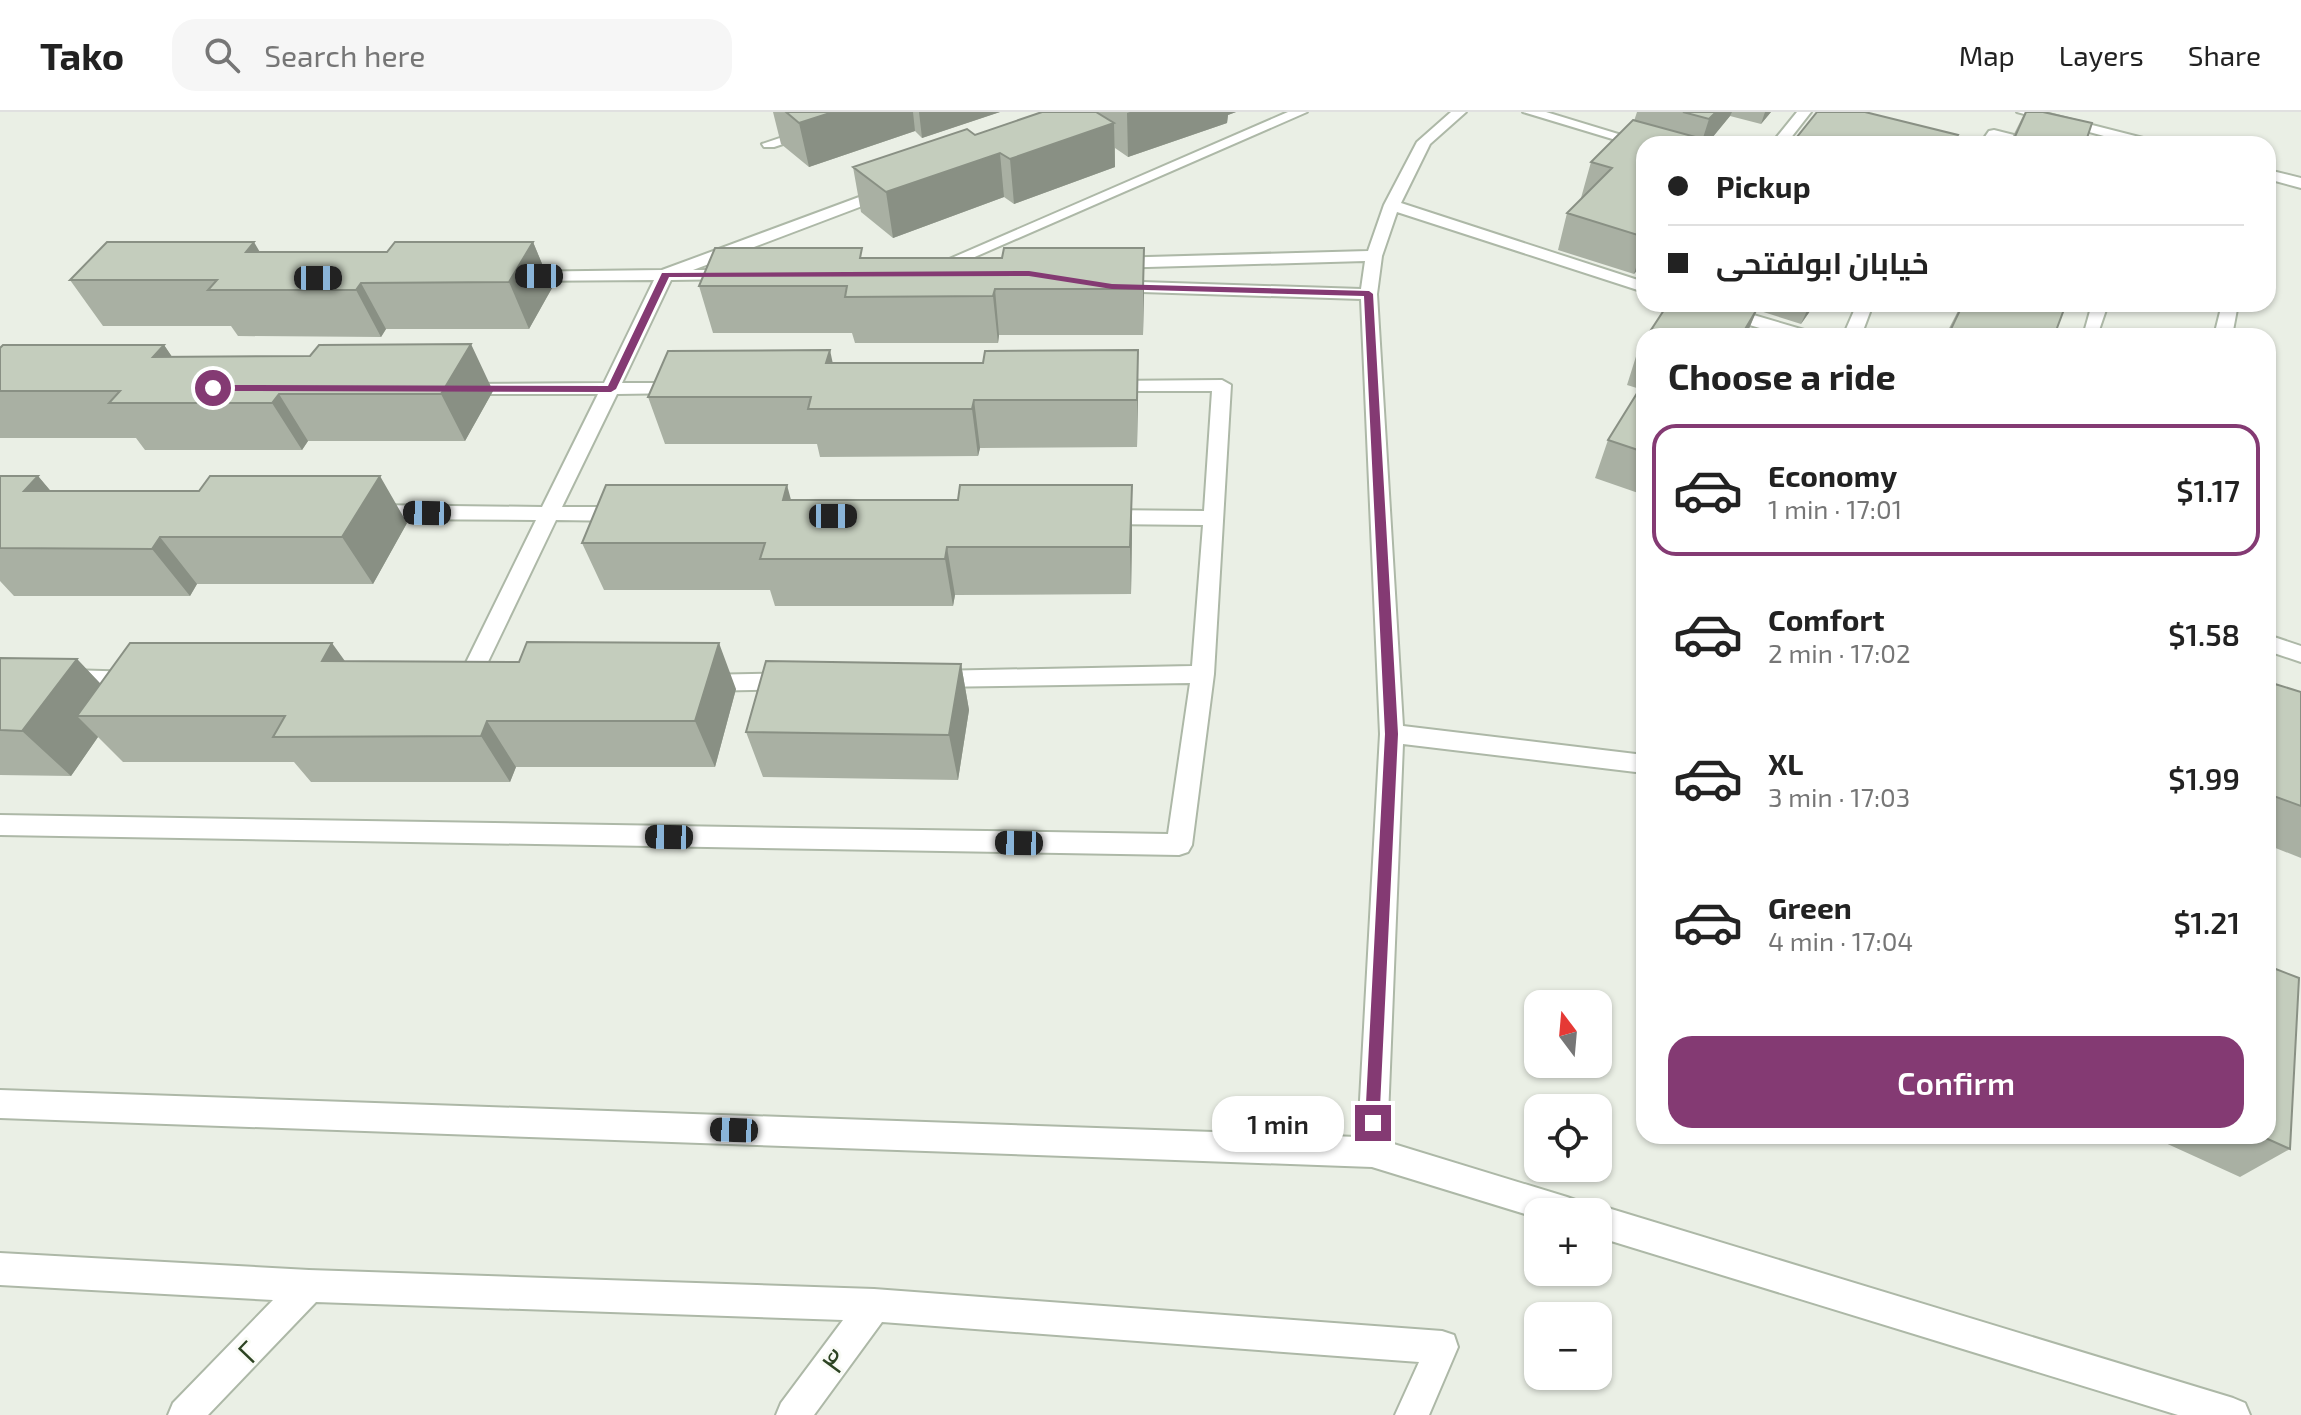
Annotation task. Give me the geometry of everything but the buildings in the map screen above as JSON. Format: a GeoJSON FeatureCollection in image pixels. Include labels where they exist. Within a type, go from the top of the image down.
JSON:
{"type":"FeatureCollection","features":[{"type":"Feature","properties":{"kind":"street"},"geometry":{"type":"LineString","coordinates":[[769,144],[872,112]]}},
{"type":"Feature","properties":{"kind":"street"},"geometry":{"type":"LineString","coordinates":[[968,274],[915,274],[1300,112]]}},
{"type":"Feature","properties":{"kind":"street"},"geometry":{"type":"LineString","coordinates":[[1372,1152],[1392,734],[1369,294],[1374,256],[1392,205],[1424,142],[1459,112]]}},
{"type":"Feature","properties":{"kind":"street"},"geometry":{"type":"LineString","coordinates":[[1530,112],[1636,142]]}},
{"type":"Feature","properties":{"kind":"street"},"geometry":{"type":"LineString","coordinates":[[1784,136],[1804,112]]}},
{"type":"Feature","properties":{"kind":"street"},"geometry":{"type":"LineString","coordinates":[[2024,112],[2118,136]]}},
{"type":"Feature","properties":{"kind":"street"},"geometry":{"type":"LineString","coordinates":[[2276,176],[2301,183]]}},
{"type":"Feature","properties":{"kind":"street"},"geometry":{"type":"LineString","coordinates":[[496,687],[457,687],[549,514],[665,275],[905,186]]}},
{"type":"Feature","properties":{"kind":"street"},"geometry":{"type":"LineString","coordinates":[[1392,205],[1636,284]]}},
{"type":"Feature","properties":{"kind":"street"},"geometry":{"type":"LineString","coordinates":[[1092,266],[1123,262],[1374,256]]}},
{"type":"Feature","properties":{"kind":"street"},"geometry":{"type":"LineString","coordinates":[[492,277],[756,274]]}},
{"type":"Feature","properties":{"kind":"street"},"geometry":{"type":"LineString","coordinates":[[1099,284],[1243,293],[1369,294]]}},
{"type":"Feature","properties":{"kind":"street"},"geometry":{"type":"LineString","coordinates":[[1725,312],[1778,328]]}},
{"type":"Feature","properties":{"kind":"street"},"geometry":{"type":"LineString","coordinates":[[0,825],[1179,845],[1203,674],[1222,385],[1081,386]]}},
{"type":"Feature","properties":{"kind":"street"},"geometry":{"type":"LineString","coordinates":[[438,388],[705,388]]}},
{"type":"Feature","properties":{"kind":"street"},"geometry":{"type":"LineString","coordinates":[[345,512],[643,514]]}},
{"type":"Feature","properties":{"kind":"street"},"geometry":{"type":"LineString","coordinates":[[1085,517],[1212,518]]}},
{"type":"Feature","properties":{"kind":"street"},"geometry":{"type":"LineString","coordinates":[[2276,646],[2301,654]]}},
{"type":"Feature","properties":{"kind":"street"},"geometry":{"type":"LineString","coordinates":[[904,679],[1203,674]]}},
{"type":"Feature","properties":{"kind":"street"},"geometry":{"type":"LineString","coordinates":[[0,676],[155,680]]}},
{"type":"Feature","properties":{"kind":"street"},"geometry":{"type":"LineString","coordinates":[[684,683],[810,681]]}},
{"type":"Feature","properties":{"kind":"street"},"geometry":{"type":"LineString","coordinates":[[1392,734],[1636,763]]}},
{"type":"Feature","properties":{"kind":"street"},"geometry":{"type":"LineString","coordinates":[[0,1104],[1372,1152],[1524,1199]]}},
{"type":"Feature","properties":{"kind":"street"},"geometry":{"type":"LineString","coordinates":[[1612,1225],[2233,1415]]}},
{"type":"Feature","properties":{"kind":"street"},"geometry":{"type":"LineString","coordinates":[[0,1269],[309,1286],[874,1305],[1442,1347],[1412,1415]]}},
{"type":"Feature","properties":{"kind":"street","name":"۲"},"geometry":{"type":"LineString","coordinates":[[185,1415],[309,1286]]}},
{"type":"Feature","properties":{"kind":"street","name":"۴"},"geometry":{"type":"LineString","coordinates":[[793,1415],[874,1305]]}},
{"type":"Feature","properties":{"kind":"route"},"geometry":{"type":"LineString","coordinates":[[213,388],[611,389],[665,275],[1029,273],[1112,287],[1243,293],[1369,294],[1392,734],[1373,1123]]}}]}
